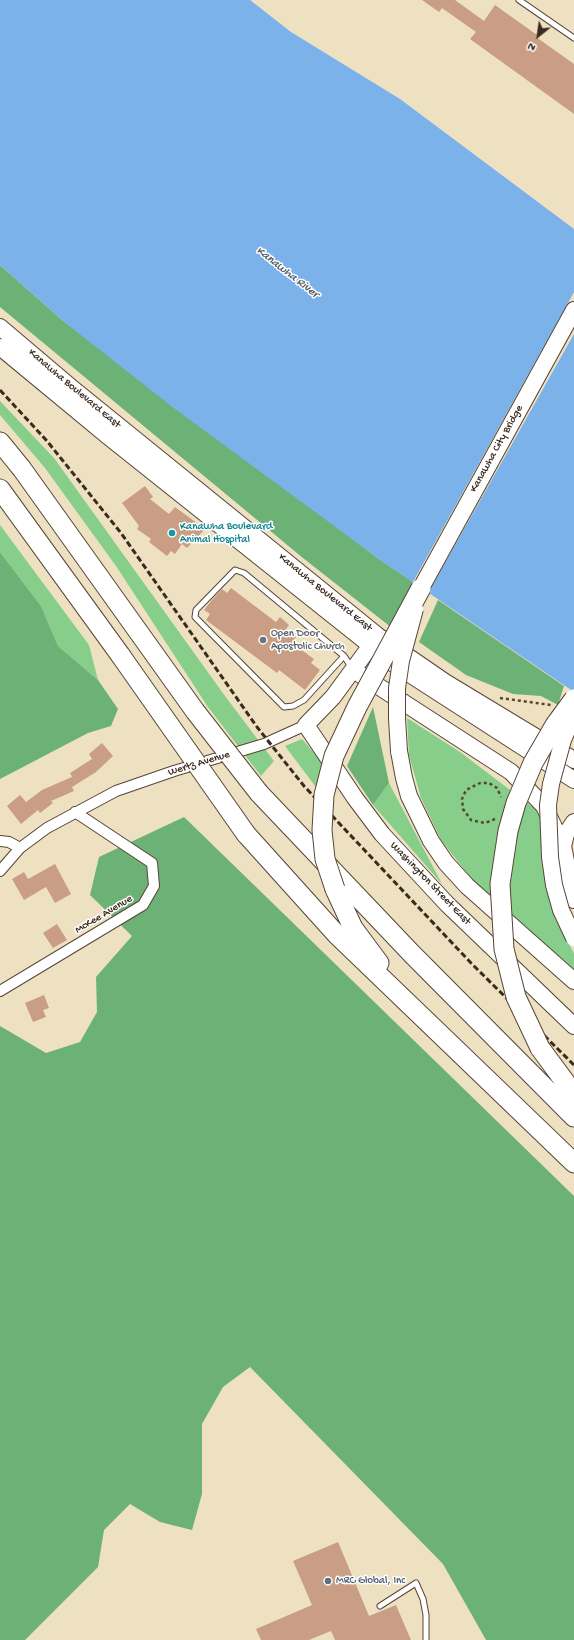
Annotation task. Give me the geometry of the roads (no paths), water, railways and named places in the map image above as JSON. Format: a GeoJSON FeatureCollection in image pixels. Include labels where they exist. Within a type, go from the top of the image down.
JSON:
{"type":"FeatureCollection","features":[{"type":"Feature","properties":{"kind":"highway"},"geometry":{"type":"LineString","coordinates":[[0,442],[22,469],[195,711],[259,793],[412,954],[574,1118]]}},
{"type":"Feature","properties":{"kind":"highway"},"geometry":{"type":"LineString","coordinates":[[0,489],[246,834],[337,935],[574,1163]]}},
{"type":"Feature","properties":{"kind":"highway"},"geometry":{"type":"LineString","coordinates":[[421,588],[357,707],[334,756],[324,794],[322,830],[325,860],[335,889],[353,928],[433,1028]]}},
{"type":"Feature","properties":{"kind":"highway"},"geometry":{"type":"LineString","coordinates":[[574,699],[555,725],[533,763],[516,803],[508,831],[500,884],[506,956],[516,997],[540,1048],[574,1094]]}},
{"type":"Feature","properties":{"kind":"main road","name":"Kanawha City Bridge"},"geometry":{"type":"LineString","coordinates":[[574,310],[421,588],[401,661],[397,688],[399,751],[404,778],[416,810],[431,841],[446,864],[467,886],[574,981]]}},
{"type":"Feature","properties":{"kind":"main road","name":"Kanawha Boulevard East"},"geometry":{"type":"LineString","coordinates":[[0,327],[374,640],[394,664],[574,780]]}},
{"type":"Feature","properties":{"kind":"main road","name":"Kanawha Boulevard East"},"geometry":{"type":"LineString","coordinates":[[0,347],[115,442],[374,640],[574,760]]}},
{"type":"Feature","properties":{"kind":"main road","name":"Wertz Avenue"},"geometry":{"type":"LineString","coordinates":[[306,725],[323,708],[374,640]]}},
{"type":"Feature","properties":{"kind":"main road"},"geometry":{"type":"LineString","coordinates":[[353,670],[511,772],[544,806],[563,846],[574,900]]}},
{"type":"Feature","properties":{"kind":"main road"},"geometry":{"type":"LineString","coordinates":[[574,714],[563,740],[551,784],[548,805],[550,857],[554,885],[562,910],[574,938]]}},
{"type":"Feature","properties":{"kind":"main road","name":"Washington Street East"},"geometry":{"type":"LineString","coordinates":[[306,725],[355,798],[382,834],[447,904],[574,1026]]}},
{"type":"Feature","properties":{"kind":"main road"},"geometry":{"type":"LineString","coordinates":[[563,846],[566,834],[574,822]]}},
{"type":"Feature","properties":{"kind":"street","name":"Wertz Avenue"},"geometry":{"type":"LineString","coordinates":[[0,870],[20,848],[47,828],[116,791],[174,771],[264,744],[306,725]]}},
{"type":"Feature","properties":{"kind":"street","name":"McKee Avenue"},"geometry":{"type":"LineString","coordinates":[[0,991],[143,905],[154,886],[152,863],[75,812]]}},
{"type":"Feature","properties":{"kind":"street"},"geometry":{"type":"LineString","coordinates":[[0,841],[9,842],[20,848]]}},
{"type":"Feature","properties":{"kind":"lane"},"geometry":{"type":"LineString","coordinates":[[519,0],[574,38]]}},
{"type":"Feature","properties":{"kind":"lane"},"geometry":{"type":"LineString","coordinates":[[344,656],[304,700],[292,706],[284,707],[195,617],[196,610],[235,570],[244,573],[344,656],[353,670]]}},
{"type":"Feature","properties":{"kind":"lane"},"geometry":{"type":"LineString","coordinates":[[380,1606],[416,1583],[423,1599],[426,1615],[426,1640]]}},
{"type":"Feature","properties":{"kind":"water","name":"Kanawha River"},"geometry":{"type":"Polygon","coordinates":[[[0,0],[250,0],[291,32],[400,99],[574,229],[574,692],[379,559],[171,406],[62,320],[0,265],[0,0]]]}},
{"type":"Feature","properties":{"kind":"railway"},"geometry":{"type":"LineString","coordinates":[[0,390],[47,441],[121,533],[257,727],[304,786],[471,963],[574,1065]]}},
{"type":"Feature","properties":{"kind":"place","name":"Kanawha Boulevard Animal Hospital"},"geometry":{"type":"Point","coordinates":[172,533]}},
{"type":"Feature","properties":{"kind":"place","name":"Open Door Apostolic Church"},"geometry":{"type":"Point","coordinates":[263,640]}},
{"type":"Feature","properties":{"kind":"place","name":"MRC Global, Inc"},"geometry":{"type":"Point","coordinates":[328,1581]}}]}
